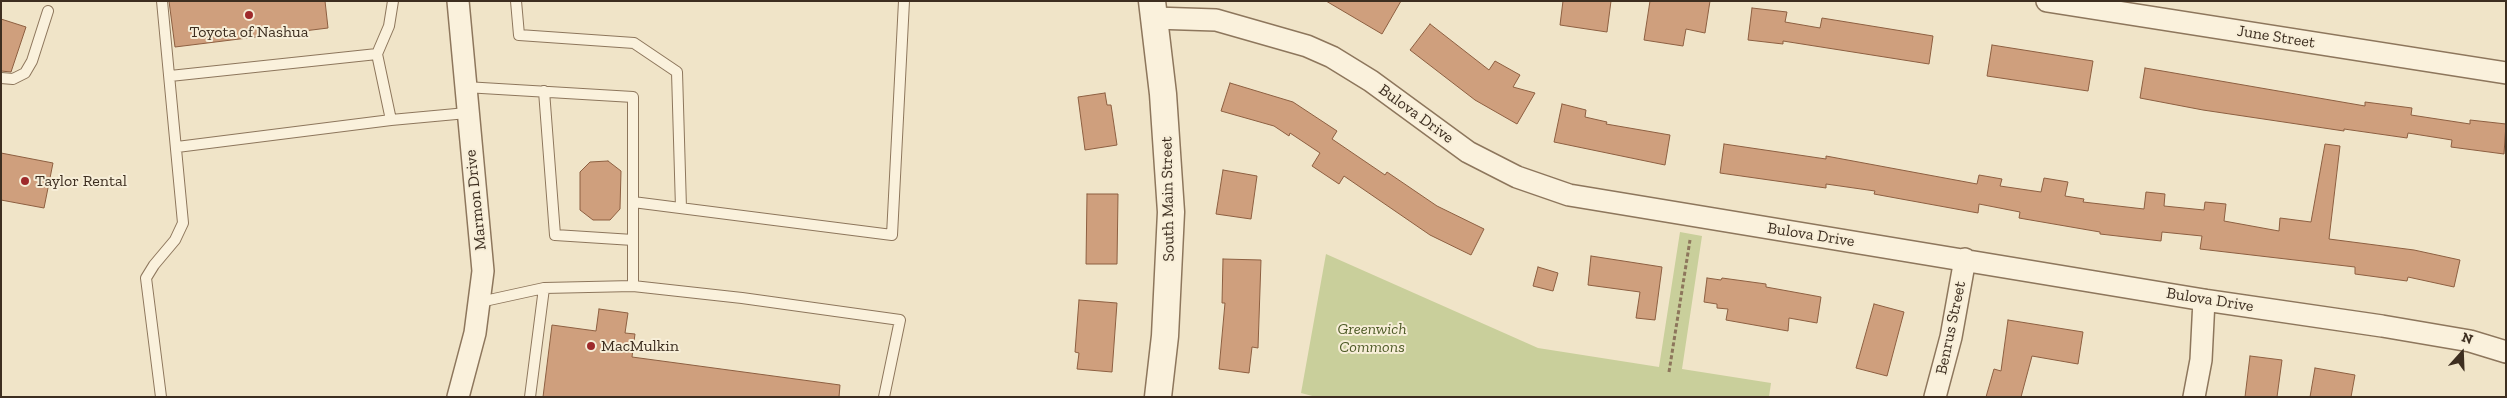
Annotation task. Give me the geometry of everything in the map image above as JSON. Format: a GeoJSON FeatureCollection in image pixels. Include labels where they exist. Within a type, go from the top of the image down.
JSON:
{"type":"FeatureCollection","features":[{"type":"Feature","properties":{"kind":"street","name":"Marmon Drive"},"geometry":{"type":"LineString","coordinates":[[458,1],[464,87],[483,272],[475,333],[458,397]]}},
{"type":"Feature","properties":{"kind":"street","name":"June Street"},"geometry":{"type":"LineString","coordinates":[[2047,1],[2506,73]]}},
{"type":"Feature","properties":{"kind":"street","name":"Bulova Drive"},"geometry":{"type":"LineString","coordinates":[[1153,10],[1216,20],[1307,46],[1332,57],[1371,81],[1468,152],[1517,177],[1552,190],[1624,206],[1965,259],[2204,300],[2382,326],[2470,341],[2506,352]]}},
{"type":"Feature","properties":{"kind":"street","name":"South Main Street"},"geometry":{"type":"LineString","coordinates":[[1153,10],[1166,131],[1171,212],[1166,336],[1158,397]]}},
{"type":"Feature","properties":{"kind":"street","name":"Benrus Street"},"geometry":{"type":"LineString","coordinates":[[1935,397],[1951,337],[1965,259]]}},
{"type":"Feature","properties":{"kind":"street"},"geometry":{"type":"LineString","coordinates":[[2194,397],[2201,360],[2204,300]]}},
{"type":"Feature","properties":{"kind":"lane"},"geometry":{"type":"LineString","coordinates":[[161,397],[146,278],[154,265],[175,240],[183,223],[162,1]]}},
{"type":"Feature","properties":{"kind":"lane"},"geometry":{"type":"LineString","coordinates":[[391,120],[377,54],[389,26],[392,1]]}},
{"type":"Feature","properties":{"kind":"lane"},"geometry":{"type":"LineString","coordinates":[[516,1],[519,36],[634,43],[676,72],[681,208]]}},
{"type":"Feature","properties":{"kind":"lane"},"geometry":{"type":"LineString","coordinates":[[633,202],[892,235],[904,1]]}},
{"type":"Feature","properties":{"kind":"lane"},"geometry":{"type":"LineString","coordinates":[[1,78],[13,78],[25,74],[32,61],[48,11]]}},
{"type":"Feature","properties":{"kind":"lane"},"geometry":{"type":"LineString","coordinates":[[170,76],[377,54]]}},
{"type":"Feature","properties":{"kind":"lane"},"geometry":{"type":"LineString","coordinates":[[464,87],[634,97],[632,286]]}},
{"type":"Feature","properties":{"kind":"lane"},"geometry":{"type":"LineString","coordinates":[[544,91],[555,234],[633,240]]}},
{"type":"Feature","properties":{"kind":"lane"},"geometry":{"type":"LineString","coordinates":[[177,147],[391,120],[467,113]]}},
{"type":"Feature","properties":{"kind":"lane"},"geometry":{"type":"LineString","coordinates":[[480,302],[544,288],[632,286],[742,298],[900,320],[884,397]]}},
{"type":"Feature","properties":{"kind":"lane"},"geometry":{"type":"LineString","coordinates":[[530,397],[544,288]]}},
{"type":"Feature","properties":{"kind":"path"},"geometry":{"type":"LineString","coordinates":[[1669,372],[1690,240]]}},
{"type":"Feature","properties":{"kind":"green space","name":"Greenwich Commons"},"geometry":{"type":"Polygon","coordinates":[[[1680,232],[1702,236],[1682,369],[1771,383],[1769,397],[1316,397],[1301,393],[1326,254],[1538,348],[1659,367],[1680,232]]]}},
{"type":"Feature","properties":{"kind":"building","name":"Toyota of Nashua"},"geometry":{"type":"Polygon","coordinates":[[[169,1],[325,1],[328,28],[175,47],[169,1]]]}},
{"type":"Feature","properties":{"kind":"building"},"geometry":{"type":"Polygon","coordinates":[[[1326,1],[1401,1],[1382,34],[1326,1]]]}},
{"type":"Feature","properties":{"kind":"building"},"geometry":{"type":"Polygon","coordinates":[[[1563,1],[1611,1],[1607,32],[1560,25],[1563,1]]]}},
{"type":"Feature","properties":{"kind":"building"},"geometry":{"type":"Polygon","coordinates":[[[1650,1],[1710,1],[1705,33],[1686,29],[1683,46],[1644,40],[1650,1]]]}},
{"type":"Feature","properties":{"kind":"building"},"geometry":{"type":"Polygon","coordinates":[[[1752,8],[1787,12],[1785,22],[1820,28],[1822,18],[1933,36],[1929,64],[1783,41],[1783,44],[1748,40],[1752,8]]]}},
{"type":"Feature","properties":{"kind":"building"},"geometry":{"type":"Polygon","coordinates":[[[1,19],[26,27],[11,72],[1,71],[1,19]]]}},
{"type":"Feature","properties":{"kind":"building"},"geometry":{"type":"Polygon","coordinates":[[[1430,24],[1489,70],[1495,61],[1520,75],[1513,87],[1535,93],[1517,124],[1475,100],[1410,50],[1430,24]]]}},
{"type":"Feature","properties":{"kind":"building"},"geometry":{"type":"Polygon","coordinates":[[[1992,45],[2093,61],[2088,91],[1987,76],[1992,45]]]}},
{"type":"Feature","properties":{"kind":"building"},"geometry":{"type":"Polygon","coordinates":[[[2145,68],[2365,106],[2365,102],[2412,108],[2411,115],[2470,124],[2470,120],[2506,124],[2504,154],[2451,147],[2452,140],[2408,133],[2407,138],[2344,129],[2344,131],[2203,110],[2140,98],[2145,68]]]}},
{"type":"Feature","properties":{"kind":"building"},"geometry":{"type":"Polygon","coordinates":[[[1230,83],[1293,102],[1337,131],[1332,139],[1385,175],[1387,172],[1437,206],[1484,229],[1471,255],[1430,235],[1344,176],[1339,184],[1312,166],[1320,153],[1290,133],[1289,136],[1274,126],[1221,111],[1230,83]]]}},
{"type":"Feature","properties":{"kind":"building"},"geometry":{"type":"Polygon","coordinates":[[[1105,93],[1107,105],[1111,105],[1117,145],[1085,150],[1078,97],[1105,93]]]}},
{"type":"Feature","properties":{"kind":"building"},"geometry":{"type":"Polygon","coordinates":[[[1562,104],[1586,110],[1585,117],[1607,122],[1606,124],[1670,135],[1665,165],[1554,142],[1562,104]]]}},
{"type":"Feature","properties":{"kind":"building"},"geometry":{"type":"Polygon","coordinates":[[[1724,144],[1826,159],[1826,156],[1977,184],[1979,175],[2002,179],[2000,186],[2041,192],[2044,178],[2068,182],[2065,196],[2084,199],[2083,202],[2144,209],[2146,192],[2165,194],[2164,206],[2204,210],[2205,202],[2226,204],[2224,221],[2279,231],[2280,218],[2311,222],[2325,144],[2340,146],[2329,239],[2414,250],[2460,260],[2454,287],[2408,277],[2407,281],[2355,274],[2355,267],[2200,249],[2202,236],[2162,232],[2161,241],[2100,234],[2100,232],[2019,218],[2020,212],[1979,204],[1978,213],[1874,194],[1875,191],[1826,184],[1826,188],[1720,173],[1724,144]]]}},
{"type":"Feature","properties":{"kind":"building","name":"Taylor Rental"},"geometry":{"type":"Polygon","coordinates":[[[1,153],[53,163],[44,208],[1,200],[1,153]]]}},
{"type":"Feature","properties":{"kind":"building"},"geometry":{"type":"Polygon","coordinates":[[[608,161],[621,171],[620,209],[610,220],[593,220],[580,210],[580,172],[590,162],[608,161]]]}},
{"type":"Feature","properties":{"kind":"building"},"geometry":{"type":"Polygon","coordinates":[[[1223,170],[1257,176],[1251,219],[1216,214],[1223,170]]]}},
{"type":"Feature","properties":{"kind":"building"},"geometry":{"type":"Polygon","coordinates":[[[1087,194],[1118,194],[1117,264],[1086,264],[1087,194]]]}},
{"type":"Feature","properties":{"kind":"building"},"geometry":{"type":"Polygon","coordinates":[[[1591,256],[1662,267],[1655,320],[1636,318],[1640,292],[1588,285],[1591,256]]]}},
{"type":"Feature","properties":{"kind":"building"},"geometry":{"type":"Polygon","coordinates":[[[1223,259],[1261,260],[1258,348],[1252,347],[1249,373],[1219,369],[1225,303],[1222,303],[1223,259]]]}},
{"type":"Feature","properties":{"kind":"building"},"geometry":{"type":"Polygon","coordinates":[[[1538,267],[1558,273],[1553,291],[1533,286],[1538,267]]]}},
{"type":"Feature","properties":{"kind":"building"},"geometry":{"type":"Polygon","coordinates":[[[1707,278],[1721,280],[1722,278],[1766,284],[1766,287],[1821,297],[1817,323],[1789,318],[1788,331],[1726,320],[1728,309],[1717,308],[1717,304],[1704,302],[1707,278]]]}},
{"type":"Feature","properties":{"kind":"building"},"geometry":{"type":"Polygon","coordinates":[[[1079,300],[1117,303],[1112,372],[1077,369],[1079,353],[1075,352],[1079,300]]]}},
{"type":"Feature","properties":{"kind":"building"},"geometry":{"type":"Polygon","coordinates":[[[1874,304],[1904,312],[1887,376],[1856,368],[1874,304]]]}},
{"type":"Feature","properties":{"kind":"building","name":"MacMulkin"},"geometry":{"type":"Polygon","coordinates":[[[599,309],[628,313],[625,333],[635,334],[632,357],[840,385],[839,397],[543,397],[552,325],[596,331],[599,309]]]}},
{"type":"Feature","properties":{"kind":"building"},"geometry":{"type":"Polygon","coordinates":[[[2008,320],[2083,332],[2078,364],[2032,356],[2021,397],[1986,397],[1994,369],[2001,371],[2008,320]]]}},
{"type":"Feature","properties":{"kind":"building"},"geometry":{"type":"Polygon","coordinates":[[[2250,356],[2282,360],[2277,397],[2245,397],[2250,356]]]}},
{"type":"Feature","properties":{"kind":"building"},"geometry":{"type":"Polygon","coordinates":[[[2315,368],[2355,375],[2351,397],[2310,397],[2315,368]]]}},
{"type":"Feature","properties":{"kind":"place","name":"Toyota of Nashua"},"geometry":{"type":"Point","coordinates":[249,15]}},
{"type":"Feature","properties":{"kind":"place","name":"Taylor Rental"},"geometry":{"type":"Point","coordinates":[25,181]}},
{"type":"Feature","properties":{"kind":"place","name":"MacMulkin"},"geometry":{"type":"Point","coordinates":[591,346]}}]}
